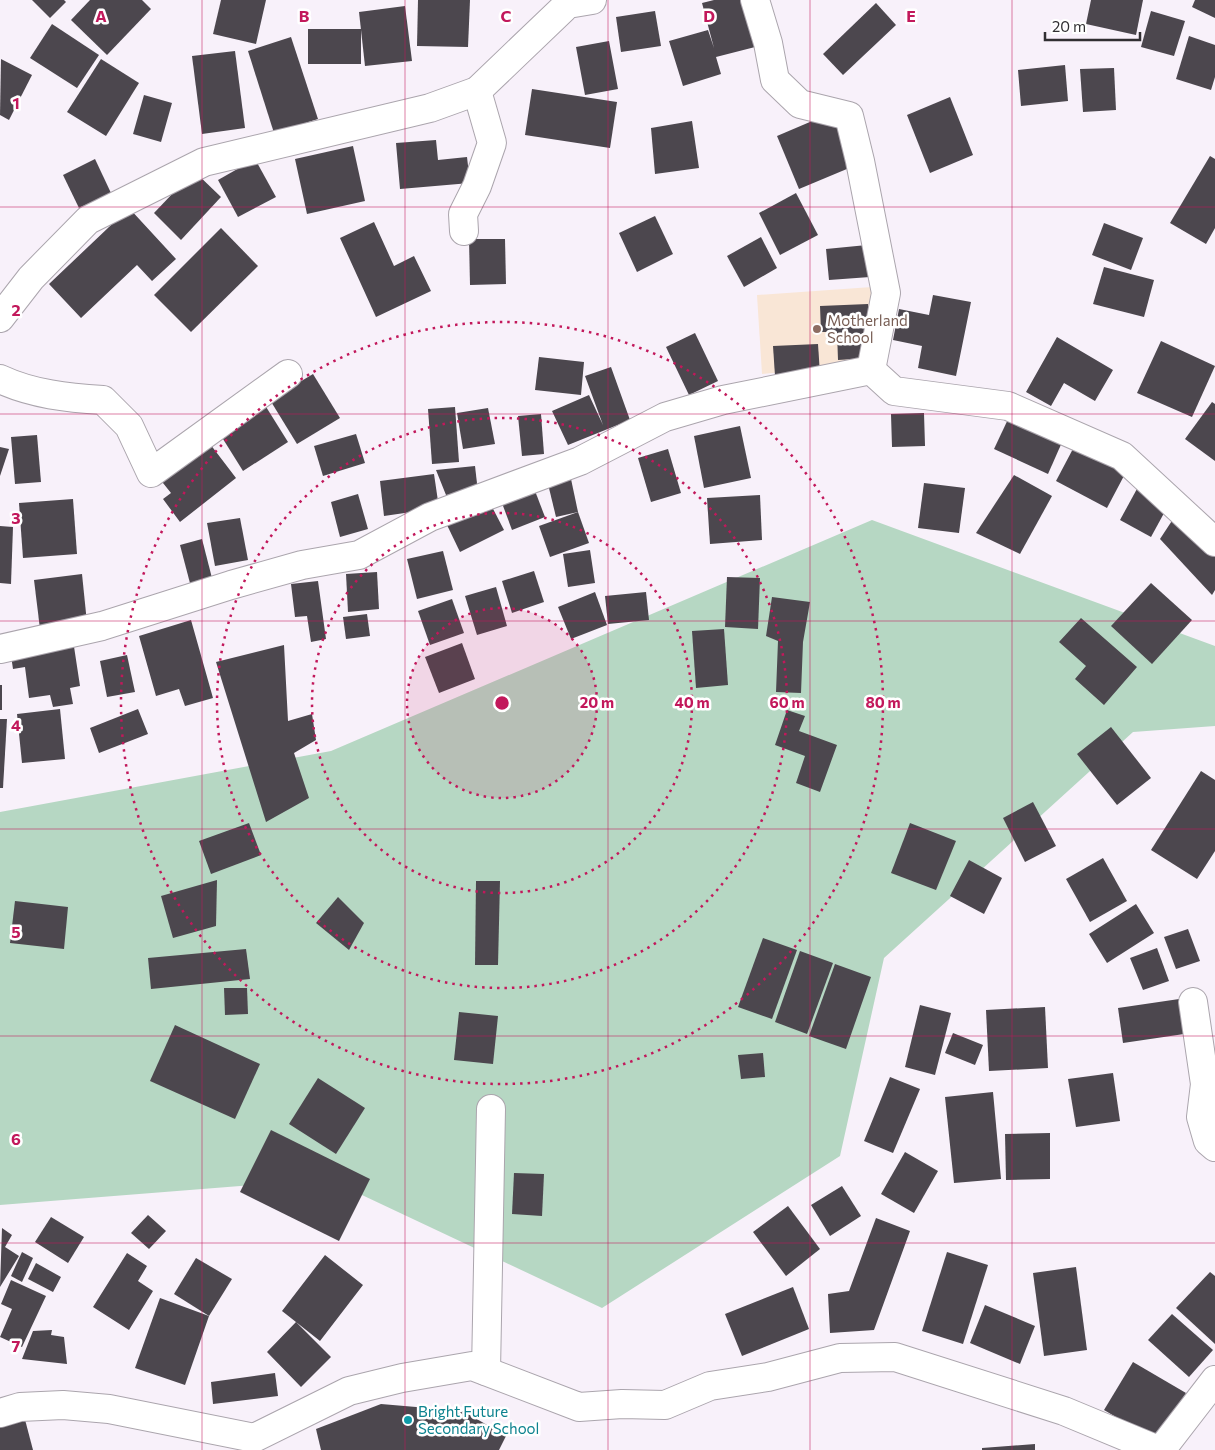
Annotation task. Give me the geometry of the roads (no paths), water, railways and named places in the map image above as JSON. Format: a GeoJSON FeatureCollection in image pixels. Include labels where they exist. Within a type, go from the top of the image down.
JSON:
{"type":"FeatureCollection","features":[{"type":"Feature","properties":{"kind":"street"},"geometry":{"type":"LineString","coordinates":[[0,318],[31,278],[88,220],[204,162],[430,108],[477,91],[568,4],[592,0]]}},
{"type":"Feature","properties":{"kind":"street"},"geometry":{"type":"LineString","coordinates":[[755,0],[768,43],[775,80],[800,104],[848,116],[860,161],[886,293],[871,370]]}},
{"type":"Feature","properties":{"kind":"street"},"geometry":{"type":"LineString","coordinates":[[464,231],[463,214],[477,186],[492,143],[477,91]]}},
{"type":"Feature","properties":{"kind":"street"},"geometry":{"type":"LineString","coordinates":[[871,370],[894,391],[1008,406],[1122,456],[1215,542]]}},
{"type":"Feature","properties":{"kind":"street"},"geometry":{"type":"LineString","coordinates":[[0,649],[102,626],[230,585],[302,565],[359,556],[430,517],[580,461],[665,417],[724,400],[871,370]]}},
{"type":"Feature","properties":{"kind":"street"},"geometry":{"type":"LineString","coordinates":[[0,379],[20,388],[76,398],[102,400],[129,426],[151,473],[288,374]]}},
{"type":"Feature","properties":{"kind":"street"},"geometry":{"type":"LineString","coordinates":[[1193,1002],[1206,1084],[1201,1117],[1208,1141],[1215,1147]]}},
{"type":"Feature","properties":{"kind":"street"},"geometry":{"type":"LineString","coordinates":[[486,1371],[491,1109]]}},
{"type":"Feature","properties":{"kind":"street"},"geometry":{"type":"LineString","coordinates":[[0,1413],[20,1408],[63,1405],[109,1409],[254,1438],[349,1391],[402,1378],[472,1366],[579,1407],[622,1404],[665,1405],[710,1386],[768,1377],[840,1358],[895,1357],[1064,1412],[1159,1450],[1215,1380]]}},
{"type":"Feature","properties":{"kind":"place","name":"Motherland School"},"geometry":{"type":"Point","coordinates":[817,329]}},
{"type":"Feature","properties":{"kind":"place","name":"Bright Future Secondary School"},"geometry":{"type":"Point","coordinates":[408,1420]}}]}
